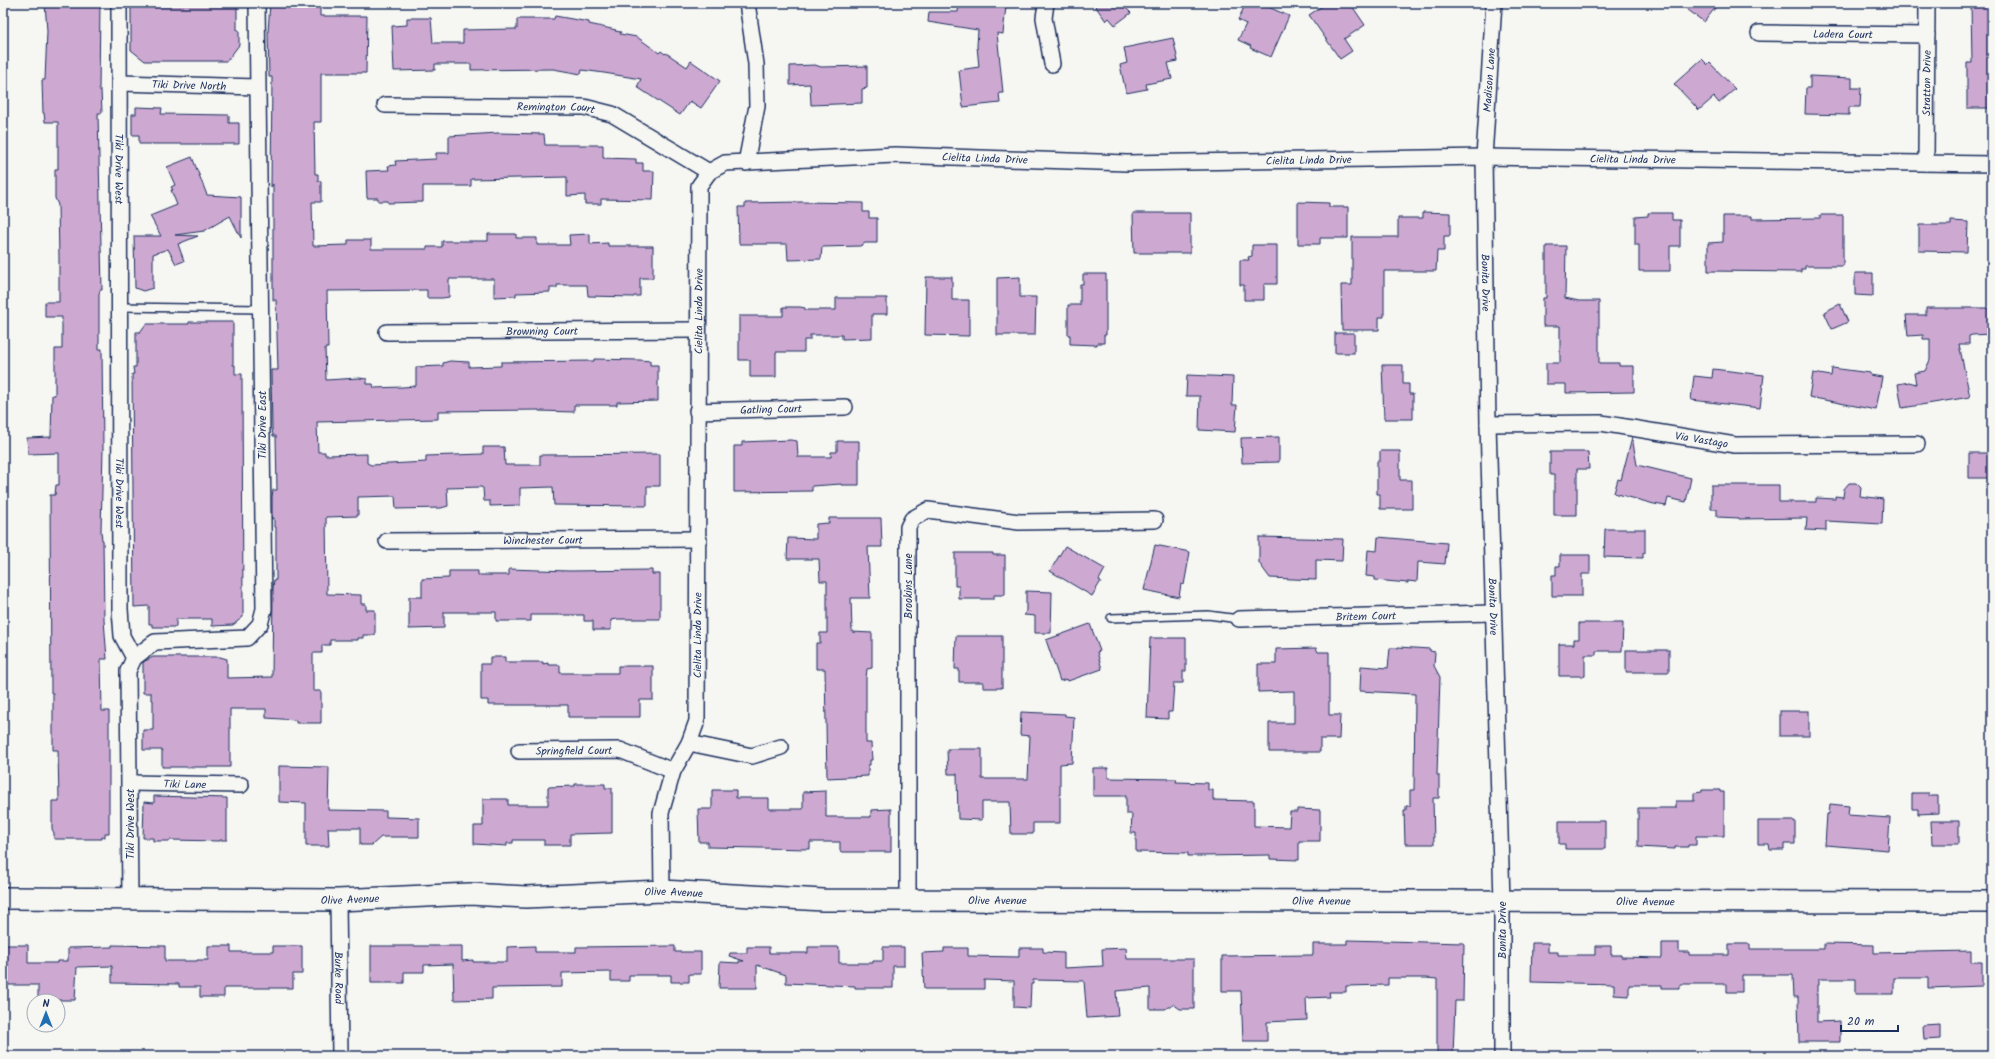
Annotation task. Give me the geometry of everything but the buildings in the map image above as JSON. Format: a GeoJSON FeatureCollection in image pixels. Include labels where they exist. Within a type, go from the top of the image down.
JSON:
{"type":"FeatureCollection","features":[{"type":"Feature","properties":{"kind":"main road","name":"Olive Avenue"},"geometry":{"type":"LineString","coordinates":[[3,898],[338,900],[470,894],[526,897],[662,891],[823,900],[1992,902]]}},
{"type":"Feature","properties":{"kind":"street","name":"Tiki Drive West"},"geometry":{"type":"LineString","coordinates":[[119,3],[120,609],[122,636],[134,658],[128,671],[130,899]]}},
{"type":"Feature","properties":{"kind":"street","name":"Tiki Drive East"},"geometry":{"type":"LineString","coordinates":[[134,658],[155,642],[247,638],[260,624],[264,609],[257,3]]}},
{"type":"Feature","properties":{"kind":"street"},"geometry":{"type":"LineString","coordinates":[[746,162],[758,106],[756,64],[747,3]]}},
{"type":"Feature","properties":{"kind":"street"},"geometry":{"type":"LineString","coordinates":[[1046,3],[1044,18],[1052,64]]}},
{"type":"Feature","properties":{"kind":"street","name":"Madison Lane"},"geometry":{"type":"LineString","coordinates":[[1484,157],[1494,3]]}},
{"type":"Feature","properties":{"kind":"street","name":"Stratton Drive"},"geometry":{"type":"LineString","coordinates":[[1926,163],[1927,3]]}},
{"type":"Feature","properties":{"kind":"street","name":"Ladera Court"},"geometry":{"type":"LineString","coordinates":[[1759,33],[1927,35]]}},
{"type":"Feature","properties":{"kind":"street","name":"Tiki Drive North"},"geometry":{"type":"LineString","coordinates":[[120,83],[257,87]]}},
{"type":"Feature","properties":{"kind":"street","name":"Remington Court"},"geometry":{"type":"LineString","coordinates":[[385,105],[584,107],[612,114],[709,172]]}},
{"type":"Feature","properties":{"kind":"street","name":"Cielita Linda Drive"},"geometry":{"type":"LineString","coordinates":[[662,891],[661,813],[673,771],[689,743],[697,721],[699,539],[697,330],[699,186],[709,172],[725,164],[746,162],[894,155],[1127,164],[1484,157],[1992,164]]}},
{"type":"Feature","properties":{"kind":"street","name":"Bonita Drive"},"geometry":{"type":"LineString","coordinates":[[1484,157],[1488,424],[1502,901],[1502,1056]]}},
{"type":"Feature","properties":{"kind":"street","name":"Browning Court"},"geometry":{"type":"LineString","coordinates":[[387,332],[697,330]]}},
{"type":"Feature","properties":{"kind":"street","name":"Gatling Court"},"geometry":{"type":"LineString","coordinates":[[697,412],[845,407]]}},
{"type":"Feature","properties":{"kind":"street","name":"Via Vastago"},"geometry":{"type":"LineString","coordinates":[[1488,424],[1601,422],[1734,445],[1917,444]]}},
{"type":"Feature","properties":{"kind":"street","name":"Brookins Lane"},"geometry":{"type":"LineString","coordinates":[[908,900],[908,527],[912,519],[928,510],[1019,522],[1155,520]]}},
{"type":"Feature","properties":{"kind":"street","name":"Winchester Court"},"geometry":{"type":"LineString","coordinates":[[387,541],[699,539]]}},
{"type":"Feature","properties":{"kind":"street","name":"Britem Court"},"geometry":{"type":"LineString","coordinates":[[1240,619],[1493,613]]}},
{"type":"Feature","properties":{"kind":"street"},"geometry":{"type":"LineString","coordinates":[[689,743],[752,756],[781,747]]}},
{"type":"Feature","properties":{"kind":"street","name":"Springfield Court"},"geometry":{"type":"LineString","coordinates":[[519,751],[620,750],[673,771]]}},
{"type":"Feature","properties":{"kind":"street","name":"Tiki Lane"},"geometry":{"type":"LineString","coordinates":[[130,783],[241,785]]}},
{"type":"Feature","properties":{"kind":"street","name":"Burke Road"},"geometry":{"type":"LineString","coordinates":[[338,900],[340,1056]]}},
{"type":"Feature","properties":{"kind":"lane"},"geometry":{"type":"LineString","coordinates":[[120,307],[261,309]]}},
{"type":"Feature","properties":{"kind":"lane"},"geometry":{"type":"LineString","coordinates":[[1111,618],[1208,615],[1240,619]]}}]}
